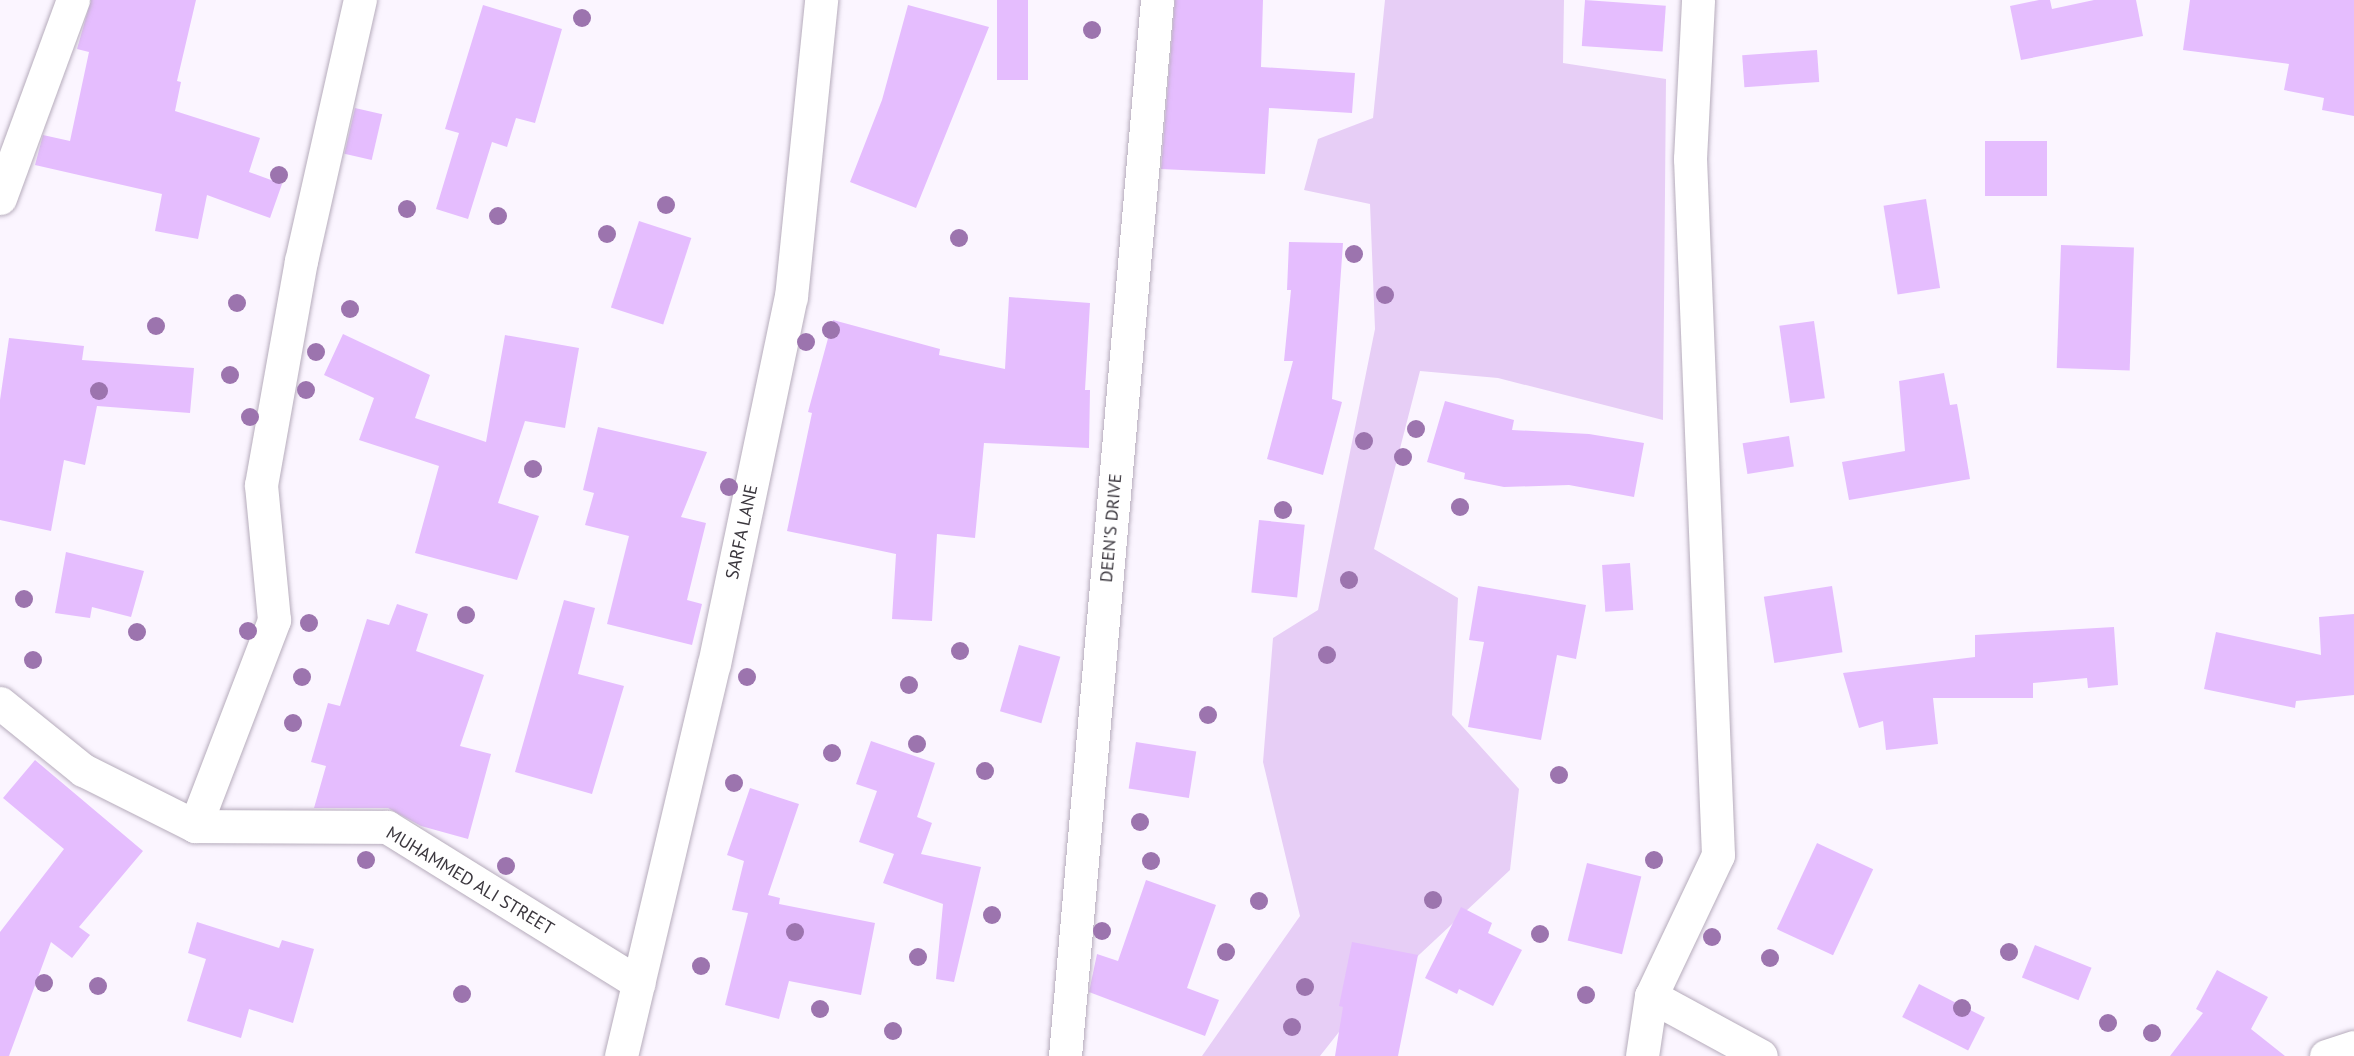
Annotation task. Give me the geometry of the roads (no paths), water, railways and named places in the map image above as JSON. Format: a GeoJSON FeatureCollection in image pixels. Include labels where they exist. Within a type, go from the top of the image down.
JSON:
{"type":"FeatureCollection","features":[{"type":"Feature","properties":{"kind":"street"},"geometry":{"type":"LineString","coordinates":[[0,198],[73,0]]}},
{"type":"Feature","properties":{"kind":"street"},"geometry":{"type":"LineString","coordinates":[[195,826],[274,620],[261,485],[301,261],[360,0]]}},
{"type":"Feature","properties":{"kind":"street","name":"SARFA LANE"},"geometry":{"type":"LineString","coordinates":[[621,1056],[714,664],[791,297],[821,0]]}},
{"type":"Feature","properties":{"kind":"street","name":"DEEN'S DRIVE"},"geometry":{"type":"LineString","coordinates":[[1065,1056],[1157,0]]}},
{"type":"Feature","properties":{"kind":"street"},"geometry":{"type":"LineString","coordinates":[[1642,1056],[1650,996],[1718,855],[1690,159],[1698,0]]}},
{"type":"Feature","properties":{"kind":"street","name":"MUHAMMED ALI STREET"},"geometry":{"type":"LineString","coordinates":[[0,704],[83,770],[195,826],[387,827],[639,983]]}},
{"type":"Feature","properties":{"kind":"street"},"geometry":{"type":"LineString","coordinates":[[1650,996],[1761,1056]]}},
{"type":"Feature","properties":{"kind":"street"},"geometry":{"type":"LineString","coordinates":[[2326,1056],[2354,1047]]}}]}
